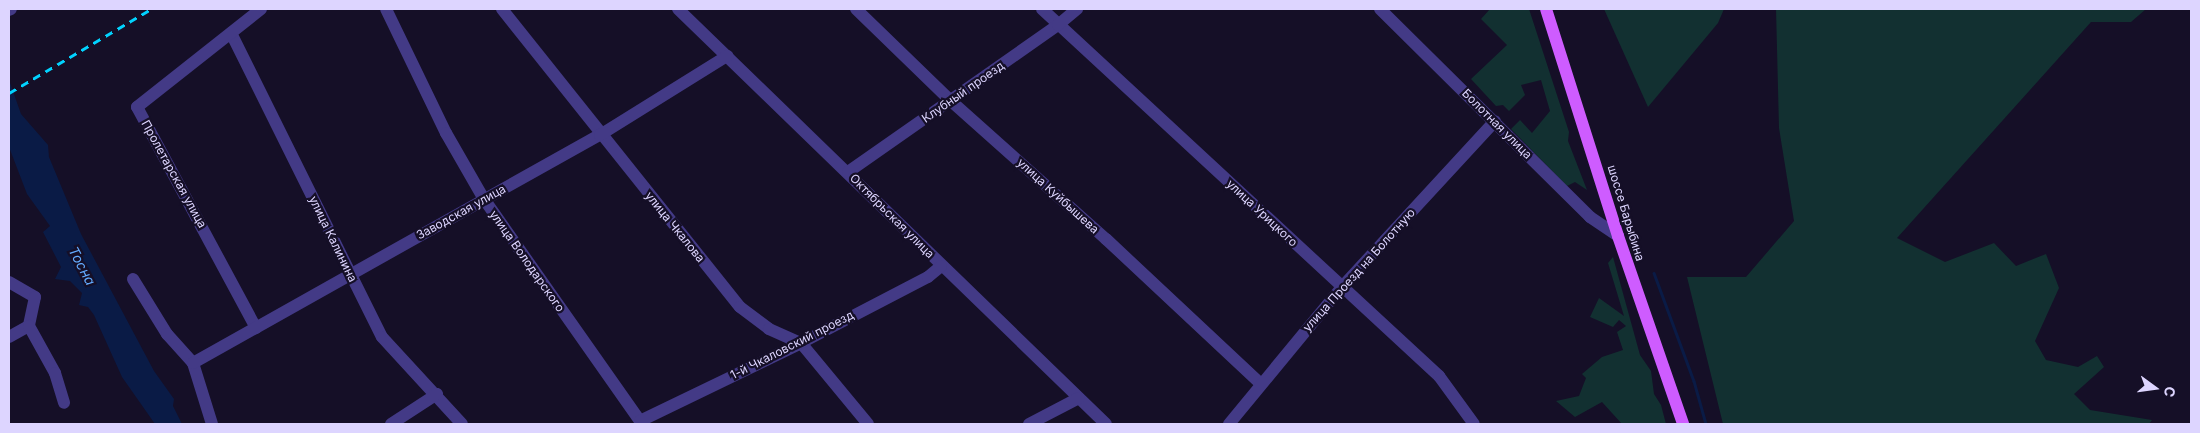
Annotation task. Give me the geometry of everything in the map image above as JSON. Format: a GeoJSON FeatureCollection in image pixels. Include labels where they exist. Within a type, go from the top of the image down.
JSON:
{"type":"FeatureCollection","features":[{"type":"Feature","properties":{"kind":"main road","name":"шоссе Барыбина"},"geometry":{"type":"LineString","coordinates":[[1546,9],[1618,236],[1683,424]]}},
{"type":"Feature","properties":{"kind":"street","name":"Пролетарская улица"},"geometry":{"type":"LineString","coordinates":[[256,328],[137,107],[261,9]]}},
{"type":"Feature","properties":{"kind":"street","name":"улица Володарского"},"geometry":{"type":"LineString","coordinates":[[386,9],[446,133],[484,199],[641,423]]}},
{"type":"Feature","properties":{"kind":"street","name":"улица Чкалова"},"geometry":{"type":"LineString","coordinates":[[502,9],[600,135],[740,307],[769,329],[801,343],[868,424]]}},
{"type":"Feature","properties":{"kind":"street","name":"Октябрьская улица"},"geometry":{"type":"LineString","coordinates":[[678,9],[1106,424]]}},
{"type":"Feature","properties":{"kind":"street","name":"улица Куйбышева"},"geometry":{"type":"LineString","coordinates":[[856,9],[951,101],[1106,239],[1261,384]]}},
{"type":"Feature","properties":{"kind":"street","name":"улица Урицкого"},"geometry":{"type":"LineString","coordinates":[[1042,9],[1341,288],[1439,376],[1474,424]]}},
{"type":"Feature","properties":{"kind":"street","name":"Клубный проезд"},"geometry":{"type":"LineString","coordinates":[[848,172],[1058,25],[1077,9]]}},
{"type":"Feature","properties":{"kind":"street","name":"Болотная улица"},"geometry":{"type":"LineString","coordinates":[[1380,9],[1590,217],[1618,236]]}},
{"type":"Feature","properties":{"kind":"street","name":"улица Калинина"},"geometry":{"type":"LineString","coordinates":[[231,34],[382,337],[437,394],[462,424]]}},
{"type":"Feature","properties":{"kind":"street","name":"Заводская улица"},"geometry":{"type":"LineString","coordinates":[[193,363],[350,273],[600,135],[727,56]]}},
{"type":"Feature","properties":{"kind":"street","name":"улица Проезд на Болотную"},"geometry":{"type":"LineString","coordinates":[[1229,424],[1341,288],[1495,121]]}},
{"type":"Feature","properties":{"kind":"street","name":"1-й Чкаловский проезд"},"geometry":{"type":"LineString","coordinates":[[641,423],[801,343],[928,276],[941,266]]}},
{"type":"Feature","properties":{"kind":"street"},"geometry":{"type":"LineString","coordinates":[[133,279],[167,334],[193,363],[212,424]]}},
{"type":"Feature","properties":{"kind":"street"},"geometry":{"type":"LineString","coordinates":[[9,282],[35,297],[29,326],[38,338],[64,403]]}},
{"type":"Feature","properties":{"kind":"street"},"geometry":{"type":"LineString","coordinates":[[9,337],[29,326]]}},
{"type":"Feature","properties":{"kind":"street"},"geometry":{"type":"LineString","coordinates":[[391,424],[437,394]]}},
{"type":"Feature","properties":{"kind":"street"},"geometry":{"type":"LineString","coordinates":[[1029,424],[1079,398]]}},
{"type":"Feature","properties":{"kind":"green space"},"geometry":{"type":"Polygon","coordinates":[[[1490,9],[1529,9],[1569,132],[1568,141],[1587,190],[1575,182],[1567,186],[1511,129],[1520,120],[1532,133],[1550,111],[1541,80],[1521,85],[1525,95],[1509,111],[1503,105],[1496,106],[1471,79],[1507,45],[1481,19],[1490,9]]]}},
{"type":"Feature","properties":{"kind":"green space"},"geometry":{"type":"Polygon","coordinates":[[[1604,9],[1724,9],[1718,23],[1648,107],[1604,9]]]}},
{"type":"Feature","properties":{"kind":"green space"},"geometry":{"type":"Polygon","coordinates":[[[1776,9],[2146,9],[2131,22],[2091,22],[1897,238],[1945,262],[1994,243],[2016,266],[2046,254],[2059,288],[2035,341],[2046,360],[2078,367],[2097,356],[2104,367],[2074,394],[2090,410],[2152,420],[2149,424],[1723,424],[1687,277],[1746,277],[1794,221],[1779,128],[1776,9]]]}},
{"type":"Feature","properties":{"kind":"green space"},"geometry":{"type":"Polygon","coordinates":[[[1613,257],[1640,355],[1651,371],[1654,394],[1661,405],[1666,424],[1622,424],[1602,402],[1575,417],[1556,401],[1579,396],[1586,378],[1582,374],[1602,357],[1623,350],[1617,332],[1626,326],[1619,320],[1613,327],[1590,317],[1599,298],[1624,316],[1608,263],[1613,257]]]}},
{"type":"Feature","properties":{"kind":"water","name":"Тосна"},"geometry":{"type":"Polygon","coordinates":[[[9,80],[21,114],[48,145],[49,157],[81,234],[154,371],[174,399],[173,406],[182,424],[155,424],[122,377],[94,315],[88,307],[79,305],[82,293],[70,281],[55,279],[61,267],[43,232],[50,226],[27,194],[9,147],[9,80]]]}},
{"type":"Feature","properties":{"kind":"waterway"},"geometry":{"type":"LineString","coordinates":[[1654,273],[1694,381],[1706,424]]}},
{"type":"Feature","properties":{"kind":"railway"},"geometry":{"type":"LineString","coordinates":[[9,93],[151,9]]}}]}
